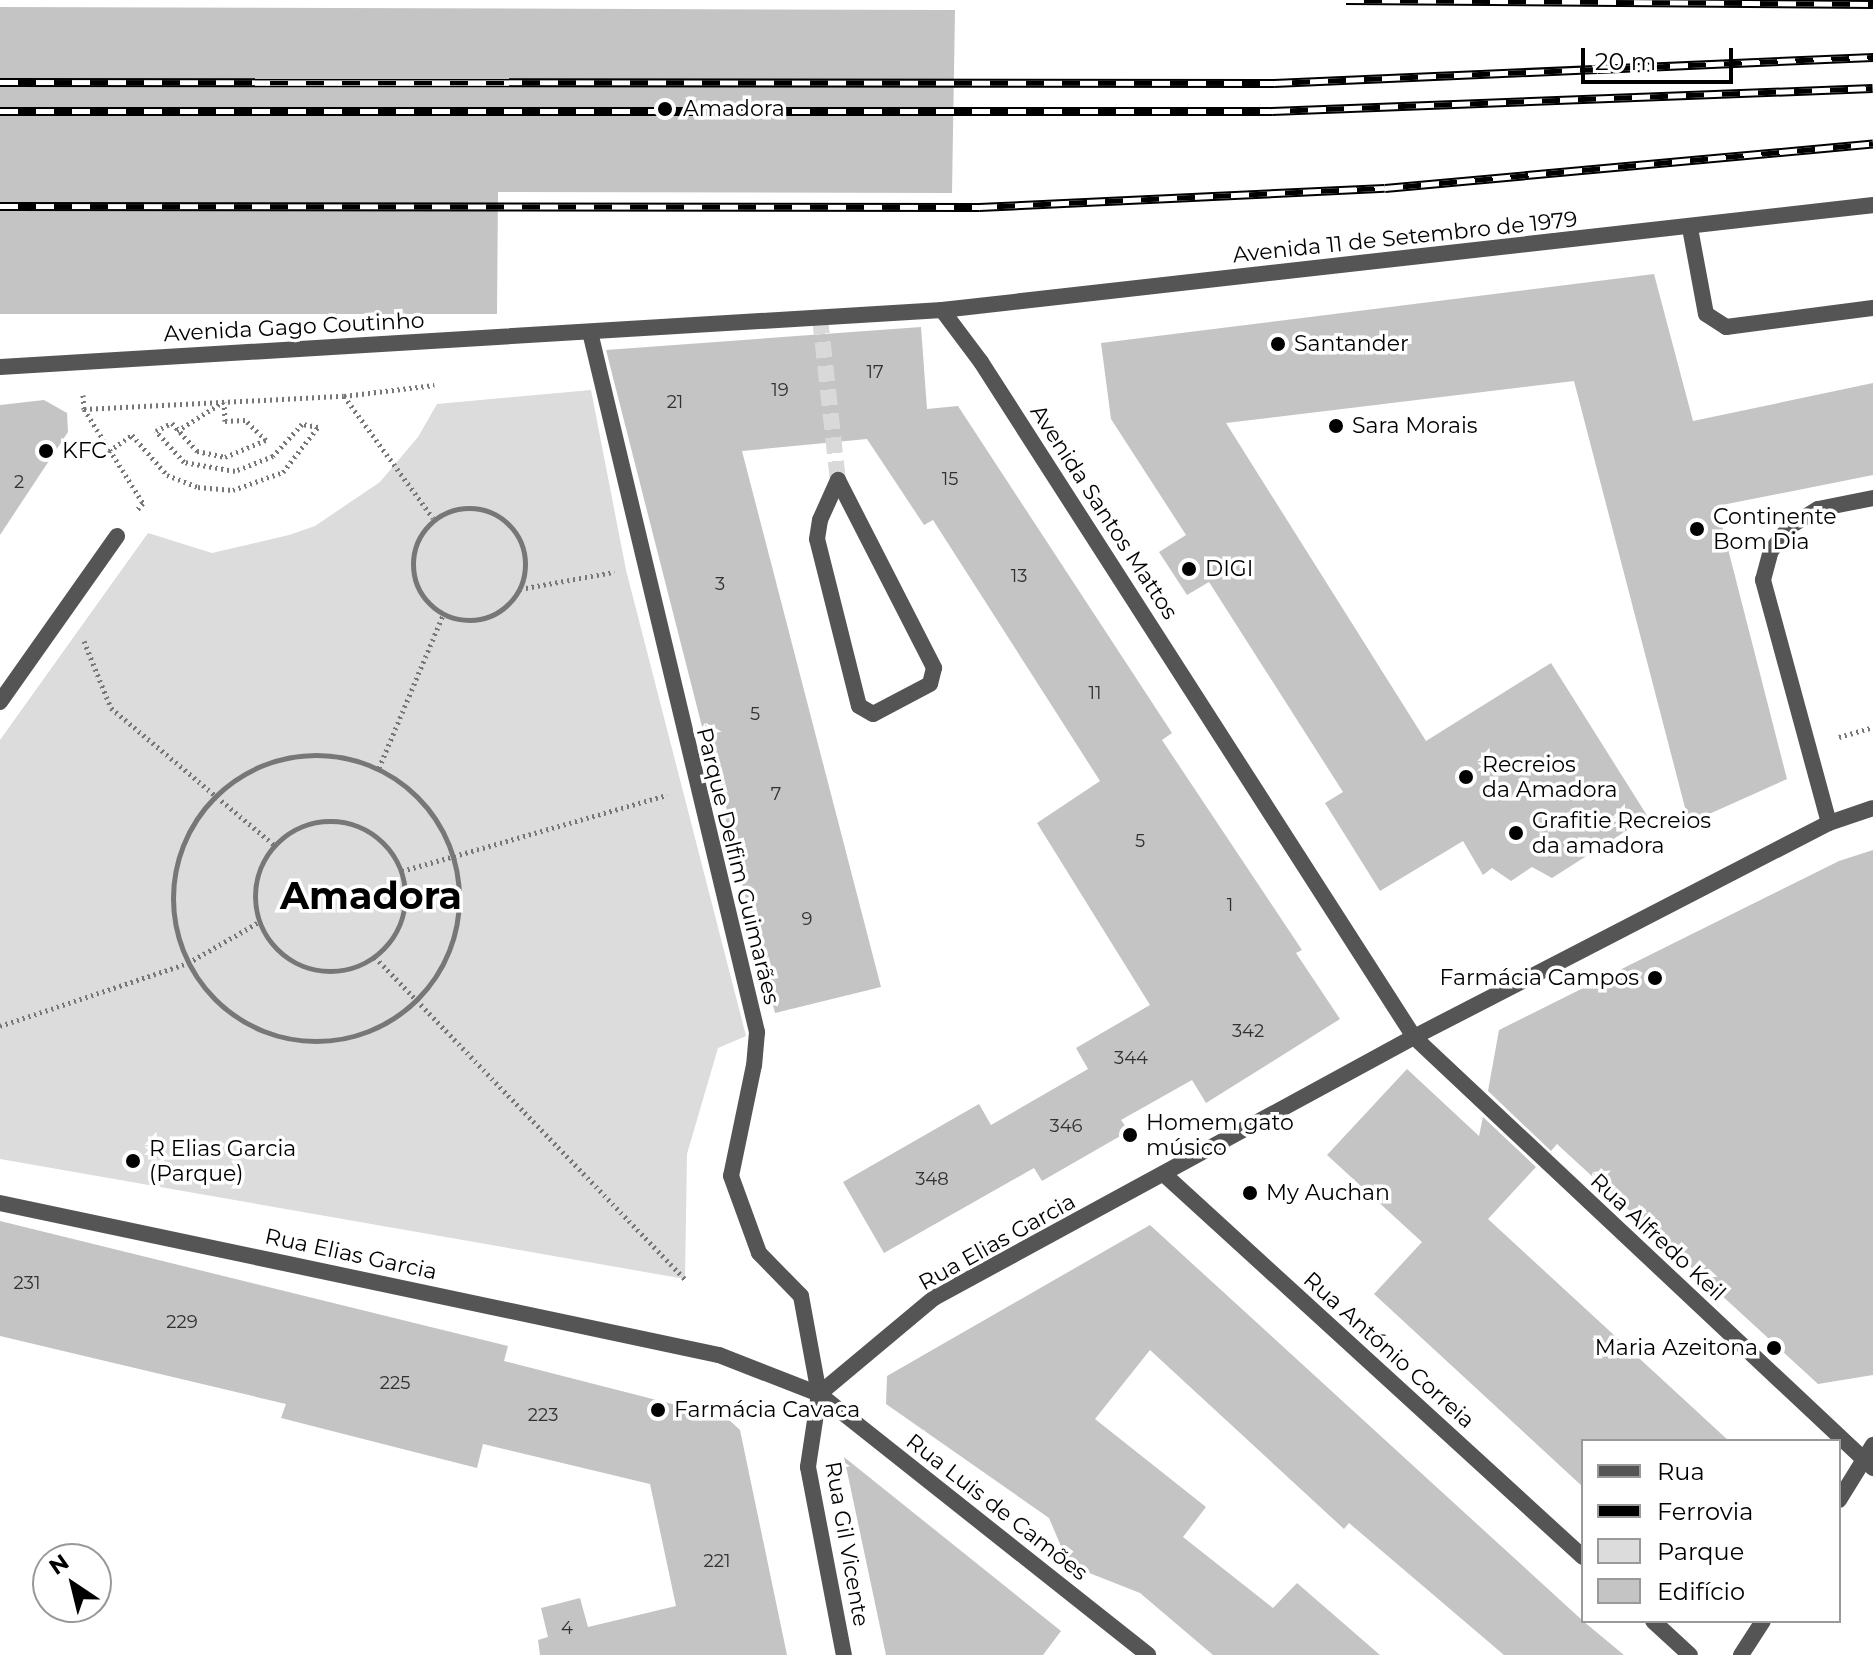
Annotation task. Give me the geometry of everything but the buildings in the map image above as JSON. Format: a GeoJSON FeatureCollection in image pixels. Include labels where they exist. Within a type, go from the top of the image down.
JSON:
{"type":"FeatureCollection","features":[{"type":"Feature","properties":{"kind":"street","name":"Avenida 11 de Setembro de 1979"},"geometry":{"type":"LineString","coordinates":[[942,310],[1873,205]]}},
{"type":"Feature","properties":{"kind":"street"},"geometry":{"type":"LineString","coordinates":[[1690,228],[1706,314],[1726,327],[1873,308]]}},
{"type":"Feature","properties":{"kind":"street"},"geometry":{"type":"LineString","coordinates":[[590,332],[942,310]]}},
{"type":"Feature","properties":{"kind":"street","name":"Avenida Santos Mattos"},"geometry":{"type":"LineString","coordinates":[[942,310],[990,375],[1414,1037]]}},
{"type":"Feature","properties":{"kind":"street","name":"Avenida Gago Coutinho"},"geometry":{"type":"LineString","coordinates":[[0,367],[590,332]]}},
{"type":"Feature","properties":{"kind":"street","name":"Parque Delfim Guimarães"},"geometry":{"type":"LineString","coordinates":[[590,332],[694,786],[757,1032],[754,1065],[731,1176],[759,1253],[801,1296],[819,1394]]}},
{"type":"Feature","properties":{"kind":"street"},"geometry":{"type":"LineString","coordinates":[[838,480],[934,668],[930,684],[873,714],[859,706],[817,539],[820,520],[838,480]]}},
{"type":"Feature","properties":{"kind":"street"},"geometry":{"type":"LineString","coordinates":[[1829,823],[1763,580],[1771,551],[1789,527],[1818,509],[1873,498]]}},
{"type":"Feature","properties":{"kind":"street"},"geometry":{"type":"LineString","coordinates":[[0,702],[117,536]]}},
{"type":"Feature","properties":{"kind":"street","name":"Rua Elias Garcia"},"geometry":{"type":"LineString","coordinates":[[0,1203],[719,1355],[819,1394],[934,1298],[1166,1176],[1414,1037],[1829,823],[1873,808]]}},
{"type":"Feature","properties":{"kind":"street","name":"Rua Alfredo Keil"},"geometry":{"type":"LineString","coordinates":[[1414,1037],[1870,1458]]}},
{"type":"Feature","properties":{"kind":"street","name":"Rua António Correia"},"geometry":{"type":"LineString","coordinates":[[1166,1176],[1581,1555]]}},
{"type":"Feature","properties":{"kind":"street","name":"Rua Gil Vicente"},"geometry":{"type":"LineString","coordinates":[[819,1394],[808,1467],[844,1655]]}},
{"type":"Feature","properties":{"kind":"street","name":"Rua Luis de Camões"},"geometry":{"type":"LineString","coordinates":[[819,1394],[1148,1655]]}},
{"type":"Feature","properties":{"kind":"street"},"geometry":{"type":"LineString","coordinates":[[1841,1497],[1870,1458]]}},
{"type":"Feature","properties":{"kind":"street"},"geometry":{"type":"LineString","coordinates":[[1655,1623],[1690,1655]]}},
{"type":"Feature","properties":{"kind":"street"},"geometry":{"type":"LineString","coordinates":[[1741,1655],[1762,1623]]}},
{"type":"Feature","properties":{"kind":"path"},"geometry":{"type":"LineString","coordinates":[[81,362],[84,409],[143,503],[117,536]]}},
{"type":"Feature","properties":{"kind":"path"},"geometry":{"type":"LineString","coordinates":[[84,409],[344,396],[434,385]]}},
{"type":"Feature","properties":{"kind":"path"},"geometry":{"type":"LineString","coordinates":[[344,396],[433,518]]}},
{"type":"Feature","properties":{"kind":"path"},"geometry":{"type":"LineString","coordinates":[[109,451],[132,435],[167,475],[198,487],[233,490],[283,472],[318,427],[302,424],[273,456],[235,471],[184,462],[156,431],[172,423],[197,451],[214,456],[236,455],[266,440],[245,420],[225,421],[224,402]]}},
{"type":"Feature","properties":{"kind":"path"},"geometry":{"type":"LineString","coordinates":[[177,431],[224,402]]}},
{"type":"Feature","properties":{"kind":"path"},"geometry":{"type":"LineString","coordinates":[[462,507],[492,511],[515,531],[526,559],[520,589],[506,607],[487,618],[465,621],[443,615],[421,597],[411,570],[416,541],[433,518],[462,507]]}},
{"type":"Feature","properties":{"kind":"path"},"geometry":{"type":"LineString","coordinates":[[520,589],[643,567]]}},
{"type":"Feature","properties":{"kind":"path"},"geometry":{"type":"LineString","coordinates":[[64,611],[78,628],[111,708],[213,798],[274,845]]}},
{"type":"Feature","properties":{"kind":"path"},"geometry":{"type":"LineString","coordinates":[[379,768],[443,615]]}},
{"type":"Feature","properties":{"kind":"path"},"geometry":{"type":"LineString","coordinates":[[345,757],[379,768],[412,790],[438,821],[454,857],[459,887],[451,948],[417,1000],[367,1033],[338,1040],[278,1037],[225,1009],[188,963],[174,921],[174,877],[187,835],[213,798],[241,776],[285,759],[345,757]]}},
{"type":"Feature","properties":{"kind":"path"},"geometry":{"type":"LineString","coordinates":[[402,871],[694,786]]}},
{"type":"Feature","properties":{"kind":"path"},"geometry":{"type":"LineString","coordinates":[[319,821],[346,822],[380,839],[402,871],[402,918],[392,940],[375,957],[350,968],[322,971],[296,963],[274,946],[259,922],[256,882],[274,845],[319,821]]}},
{"type":"Feature","properties":{"kind":"path"},"geometry":{"type":"LineString","coordinates":[[0,1026],[188,963],[259,922]]}},
{"type":"Feature","properties":{"kind":"path"},"geometry":{"type":"LineString","coordinates":[[375,957],[685,1279]]}},
{"type":"Feature","properties":{"kind":"green space"},"geometry":{"type":"Polygon","coordinates":[[[591,390],[626,570],[746,1036],[718,1048],[687,1154],[685,1279],[0,1159],[0,740],[148,533],[212,553],[289,535],[315,526],[380,482],[418,437],[437,404],[591,390]]]}},
{"type":"Feature","properties":{"kind":"tunnel"},"geometry":{"type":"LineString","coordinates":[[820,318],[838,480]]}},
{"type":"Feature","properties":{"kind":"railway"},"geometry":{"type":"LineString","coordinates":[[1346,0],[1873,4]]}},
{"type":"Feature","properties":{"kind":"railway"},"geometry":{"type":"LineString","coordinates":[[0,82],[1274,83],[1873,57]]}},
{"type":"Feature","properties":{"kind":"railway"},"geometry":{"type":"LineString","coordinates":[[0,111],[1272,111],[1873,88]]}},
{"type":"Feature","properties":{"kind":"railway"},"geometry":{"type":"LineString","coordinates":[[0,206],[979,207],[1385,188],[1873,144]]}},
{"type":"Feature","properties":{"kind":"place","name":"Amadora"},"geometry":{"type":"Point","coordinates":[665,109]}},
{"type":"Feature","properties":{"kind":"place","name":"Santander"},"geometry":{"type":"Point","coordinates":[1278,344]}},
{"type":"Feature","properties":{"kind":"place","name":"Sara Morais"},"geometry":{"type":"Point","coordinates":[1336,426]}},
{"type":"Feature","properties":{"kind":"place","name":"KFC"},"geometry":{"type":"Point","coordinates":[46,451]}},
{"type":"Feature","properties":{"kind":"place","name":"Continente Bom Dia"},"geometry":{"type":"Point","coordinates":[1697,529]}},
{"type":"Feature","properties":{"kind":"place","name":"DIGI"},"geometry":{"type":"Point","coordinates":[1189,569]}},
{"type":"Feature","properties":{"kind":"place","name":"Recreios da Amadora"},"geometry":{"type":"Point","coordinates":[1466,777]}},
{"type":"Feature","properties":{"kind":"place","name":"Grafitie Recreios da amadora"},"geometry":{"type":"Point","coordinates":[1516,833]}},
{"type":"Feature","properties":{"kind":"place","name":"Farmácia Campos"},"geometry":{"type":"Point","coordinates":[1655,978]}},
{"type":"Feature","properties":{"kind":"place","name":"Homem gato músico"},"geometry":{"type":"Point","coordinates":[1130,1135]}},
{"type":"Feature","properties":{"kind":"place","name":"R Elias Garcia (Parque)"},"geometry":{"type":"Point","coordinates":[133,1161]}},
{"type":"Feature","properties":{"kind":"place","name":"My Auchan"},"geometry":{"type":"Point","coordinates":[1250,1193]}},
{"type":"Feature","properties":{"kind":"place","name":"Maria Azeitona"},"geometry":{"type":"Point","coordinates":[1774,1348]}},
{"type":"Feature","properties":{"kind":"place","name":"Farmácia Cavaca"},"geometry":{"type":"Point","coordinates":[658,1410]}},
{"type":"Feature","properties":{"kind":"district","name":"Amadora"},"geometry":{"type":"Point","coordinates":[371,896]}}]}
